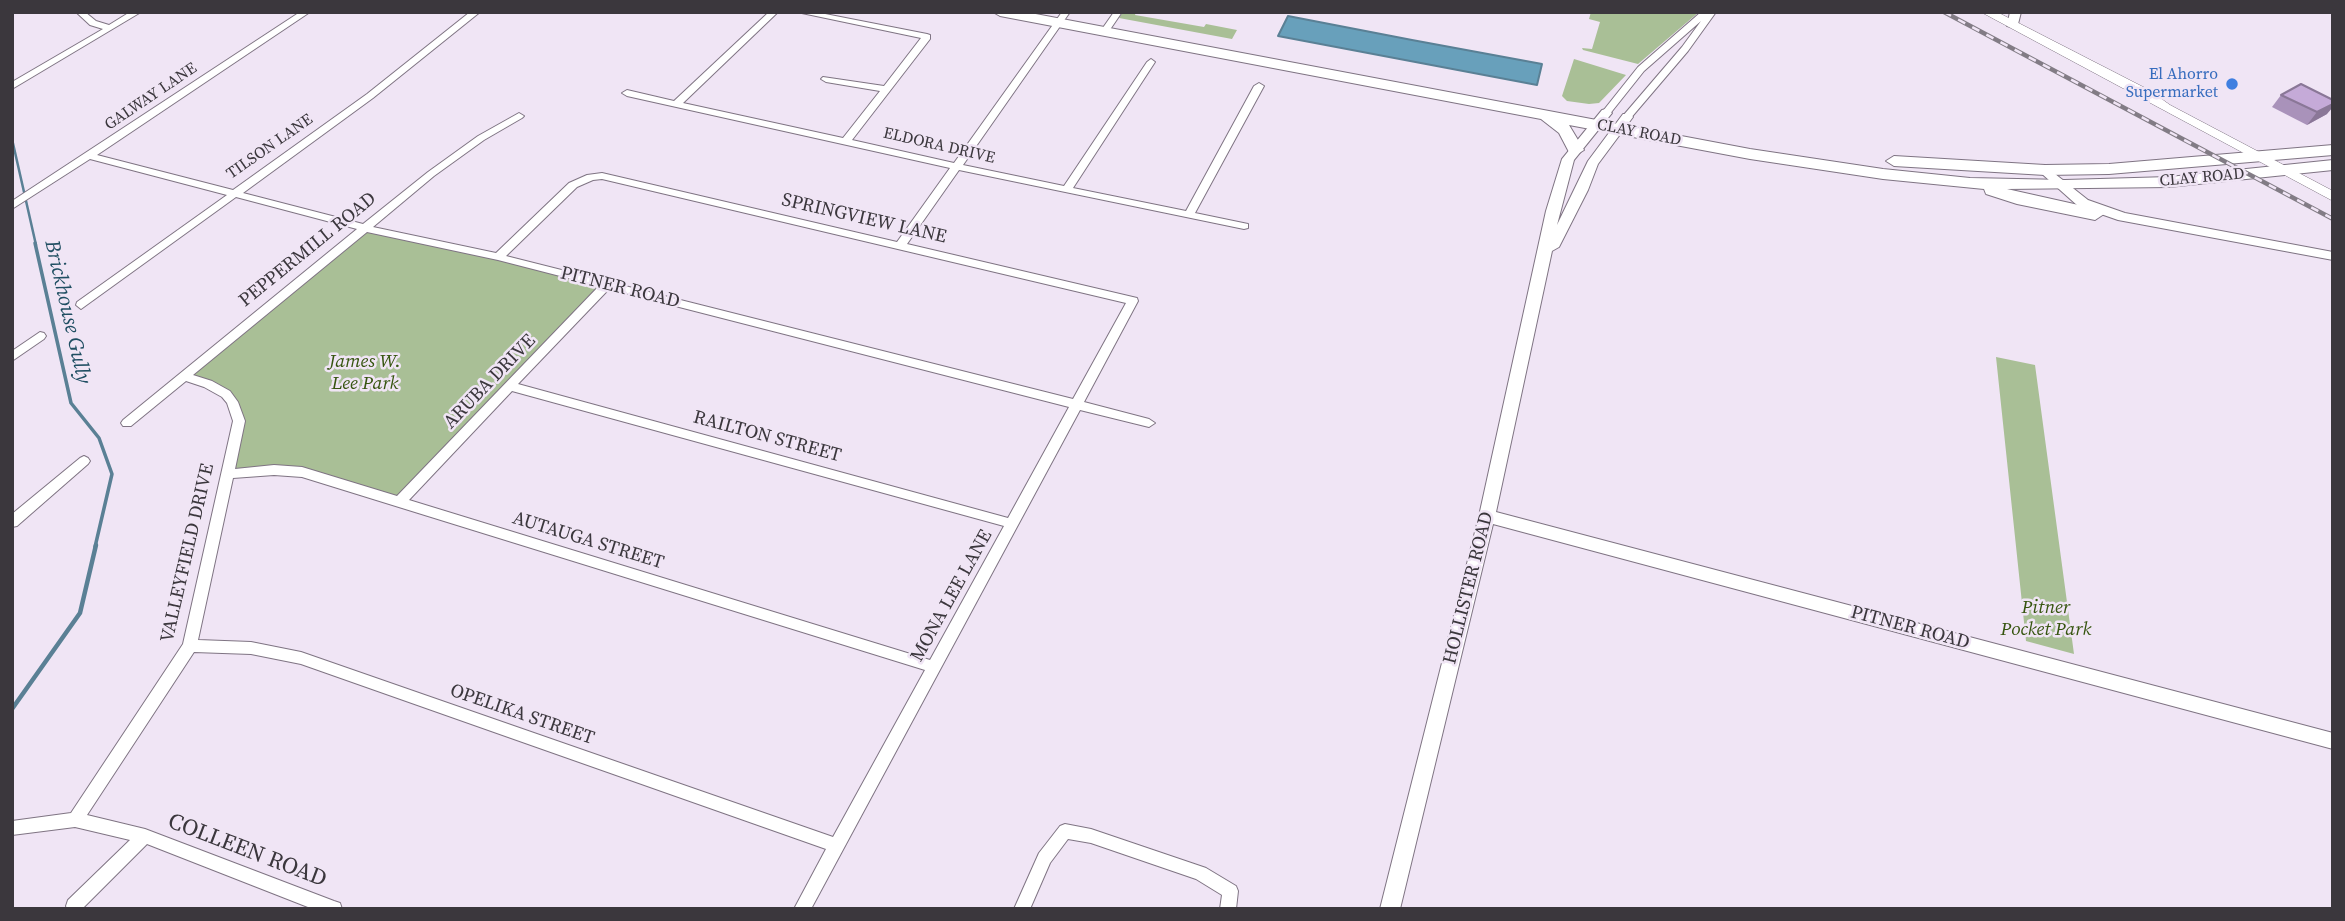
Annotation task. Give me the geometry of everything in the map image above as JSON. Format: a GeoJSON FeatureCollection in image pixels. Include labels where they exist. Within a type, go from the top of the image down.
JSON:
{"type":"FeatureCollection","features":[{"type":"Feature","properties":{"kind":"main road","name":"CLAY ROAD"},"geometry":{"type":"LineString","coordinates":[[1000,12],[1111,22],[1239,51],[1622,123],[1750,154],[2053,180],[2121,169],[2333,150]]}},
{"type":"Feature","properties":{"kind":"main road"},"geometry":{"type":"LineString","coordinates":[[1987,12],[2014,19],[2144,93],[2165,108],[2333,197]]}},
{"type":"Feature","properties":{"kind":"main road","name":"CLAY ROAD"},"geometry":{"type":"LineString","coordinates":[[1434,88],[1540,114],[1601,119]]}},
{"type":"Feature","properties":{"kind":"main road"},"geometry":{"type":"LineString","coordinates":[[2144,93],[2172,103],[2333,184]]}},
{"type":"Feature","properties":{"kind":"main road"},"geometry":{"type":"LineString","coordinates":[[1540,114],[1566,130],[1576,150]]}},
{"type":"Feature","properties":{"kind":"main road","name":"CLAY ROAD"},"geometry":{"type":"LineString","coordinates":[[1880,167],[1970,183],[2053,180],[2169,182],[2333,165]]}},
{"type":"Feature","properties":{"kind":"main road"},"geometry":{"type":"LineString","coordinates":[[1970,183],[2023,200],[2095,214]]}},
{"type":"Feature","properties":{"kind":"street"},"geometry":{"type":"LineString","coordinates":[[80,12],[93,23],[110,28]]}},
{"type":"Feature","properties":{"kind":"street"},"geometry":{"type":"LineString","coordinates":[[16,83],[137,12]]}},
{"type":"Feature","properties":{"kind":"street","name":"GALWAY LANE"},"geometry":{"type":"LineString","coordinates":[[13,206],[306,12]]}},
{"type":"Feature","properties":{"kind":"street","name":"TILSON LANE"},"geometry":{"type":"LineString","coordinates":[[81,305],[370,96],[476,12]]}},
{"type":"Feature","properties":{"kind":"street"},"geometry":{"type":"LineString","coordinates":[[677,103],[774,12]]}},
{"type":"Feature","properties":{"kind":"street"},"geometry":{"type":"LineString","coordinates":[[801,12],[927,37],[846,141]]}},
{"type":"Feature","properties":{"kind":"street","name":"HOLLISTER ROAD"},"geometry":{"type":"LineString","coordinates":[[1390,909],[1487,516],[1568,159],[1639,72],[1706,12]]}},
{"type":"Feature","properties":{"kind":"street","name":"HOLLISTER ROAD"},"geometry":{"type":"LineString","coordinates":[[1543,265],[1582,191],[1592,164],[1712,12]]}},
{"type":"Feature","properties":{"kind":"street"},"geometry":{"type":"LineString","coordinates":[[900,246],[1063,16]]}},
{"type":"Feature","properties":{"kind":"street"},"geometry":{"type":"LineString","coordinates":[[1662,49],[1680,55]]}},
{"type":"Feature","properties":{"kind":"street"},"geometry":{"type":"LineString","coordinates":[[1067,189],[1151,62]]}},
{"type":"Feature","properties":{"kind":"street"},"geometry":{"type":"LineString","coordinates":[[826,79],[885,89]]}},
{"type":"Feature","properties":{"kind":"street"},"geometry":{"type":"LineString","coordinates":[[1189,214],[1259,86]]}},
{"type":"Feature","properties":{"kind":"street","name":"ELDORA DRIVE"},"geometry":{"type":"LineString","coordinates":[[627,93],[958,167],[1244,226]]}},
{"type":"Feature","properties":{"kind":"street","name":"PEPPERMILL ROAD"},"geometry":{"type":"LineString","coordinates":[[127,423],[461,152],[519,116]]}},
{"type":"Feature","properties":{"kind":"street","name":"PITNER ROAD"},"geometry":{"type":"LineString","coordinates":[[91,156],[364,228],[498,257],[1149,423]]}},
{"type":"Feature","properties":{"kind":"street","name":"SPRINGVIEW LANE"},"geometry":{"type":"LineString","coordinates":[[498,257],[573,185],[586,178],[602,176],[1133,301]]}},
{"type":"Feature","properties":{"kind":"street"},"geometry":{"type":"LineString","coordinates":[[2053,180],[2064,199],[2095,214],[2333,256]]}},
{"type":"Feature","properties":{"kind":"street"},"geometry":{"type":"LineString","coordinates":[[2053,180],[2083,203],[2123,217]]}},
{"type":"Feature","properties":{"kind":"street"},"geometry":{"type":"LineString","coordinates":[[1560,185],[1582,191]]}},
{"type":"Feature","properties":{"kind":"street","name":"ARUBA DRIVE"},"geometry":{"type":"LineString","coordinates":[[398,503],[607,285]]}},
{"type":"Feature","properties":{"kind":"street","name":"MONA LEE LANE"},"geometry":{"type":"LineString","coordinates":[[802,909],[1133,301]]}},
{"type":"Feature","properties":{"kind":"street"},"geometry":{"type":"LineString","coordinates":[[12,357],[40,336]]}},
{"type":"Feature","properties":{"kind":"street","name":"VALLEYFIELD DRIVE"},"geometry":{"type":"LineString","coordinates":[[75,820],[190,646],[239,421],[226,394],[208,384],[185,377]]}},
{"type":"Feature","properties":{"kind":"street","name":"RAILTON STREET"},"geometry":{"type":"LineString","coordinates":[[510,386],[1013,524]]}},
{"type":"Feature","properties":{"kind":"street"},"geometry":{"type":"LineString","coordinates":[[12,522],[84,461]]}},
{"type":"Feature","properties":{"kind":"street","name":"AUTAUGA STREET"},"geometry":{"type":"LineString","coordinates":[[228,474],[274,470],[302,472],[934,667]]}},
{"type":"Feature","properties":{"kind":"street","name":"PITNER ROAD"},"geometry":{"type":"LineString","coordinates":[[1487,516],[2333,741]]}},
{"type":"Feature","properties":{"kind":"street","name":"OPELIKA STREET"},"geometry":{"type":"LineString","coordinates":[[190,646],[251,648],[301,658],[837,846]]}},
{"type":"Feature","properties":{"kind":"street","name":"COLLEEN ROAD"},"geometry":{"type":"LineString","coordinates":[[12,828],[75,820],[145,836],[327,908]]}},
{"type":"Feature","properties":{"kind":"street"},"geometry":{"type":"LineString","coordinates":[[1021,909],[1044,858],[1065,831],[1091,836],[1200,873],[1230,891],[1228,909]]}},
{"type":"Feature","properties":{"kind":"street","name":"COLLEEN ROAD"},"geometry":{"type":"LineString","coordinates":[[74,906],[145,836]]}},
{"type":"Feature","properties":{"kind":"green space"},"geometry":{"type":"Polygon","coordinates":[[[1123,12],[1136,12],[1135,15],[1204,27],[1206,24],[1237,30],[1232,39],[1119,18],[1123,12]]]}},
{"type":"Feature","properties":{"kind":"green space"},"geometry":{"type":"Polygon","coordinates":[[[1591,12],[1699,12],[1638,64],[1583,50],[1582,48],[1592,49],[1600,22],[1589,19],[1591,12]]]}},
{"type":"Feature","properties":{"kind":"green space"},"geometry":{"type":"Polygon","coordinates":[[[1574,59],[1626,75],[1599,103],[1567,101],[1562,96],[1574,59]]]}},
{"type":"Feature","properties":{"kind":"green space","name":"James W. Lee Park"},"geometry":{"type":"Polygon","coordinates":[[[364,228],[606,285],[398,503],[313,475],[228,474],[239,421],[232,402],[185,377],[364,228]]]}},
{"type":"Feature","properties":{"kind":"green space","name":"Pitner Pocket Park"},"geometry":{"type":"Polygon","coordinates":[[[1996,357],[2035,365],[2074,654],[2026,641],[1996,357]]]}},
{"type":"Feature","properties":{"kind":"water"},"geometry":{"type":"Polygon","coordinates":[[[1288,16],[1542,64],[1537,85],[1278,36],[1288,16]]]}},
{"type":"Feature","properties":{"kind":"building"},"geometry":{"type":"Polygon","coordinates":[[[2301,84],[2333,100],[2333,104],[2317,112],[2281,95],[2301,84]]]}},
{"type":"Feature","properties":{"kind":"waterway","name":"Brickhouse Gully"},"geometry":{"type":"LineString","coordinates":[[12,139],[36,245]]}},
{"type":"Feature","properties":{"kind":"waterway","name":"Brickhouse Gully"},"geometry":{"type":"LineString","coordinates":[[35,243],[71,403],[99,438],[112,474],[95,547]]}},
{"type":"Feature","properties":{"kind":"waterway","name":"Brickhouse Gully"},"geometry":{"type":"LineString","coordinates":[[12,709],[80,613],[96,545]]}},
{"type":"Feature","properties":{"kind":"railway"},"geometry":{"type":"LineString","coordinates":[[1944,12],[2333,219]]}},
{"type":"Feature","properties":{"kind":"place","name":"El Ahorro Supermarket"},"geometry":{"type":"Point","coordinates":[2232,84]}}]}
